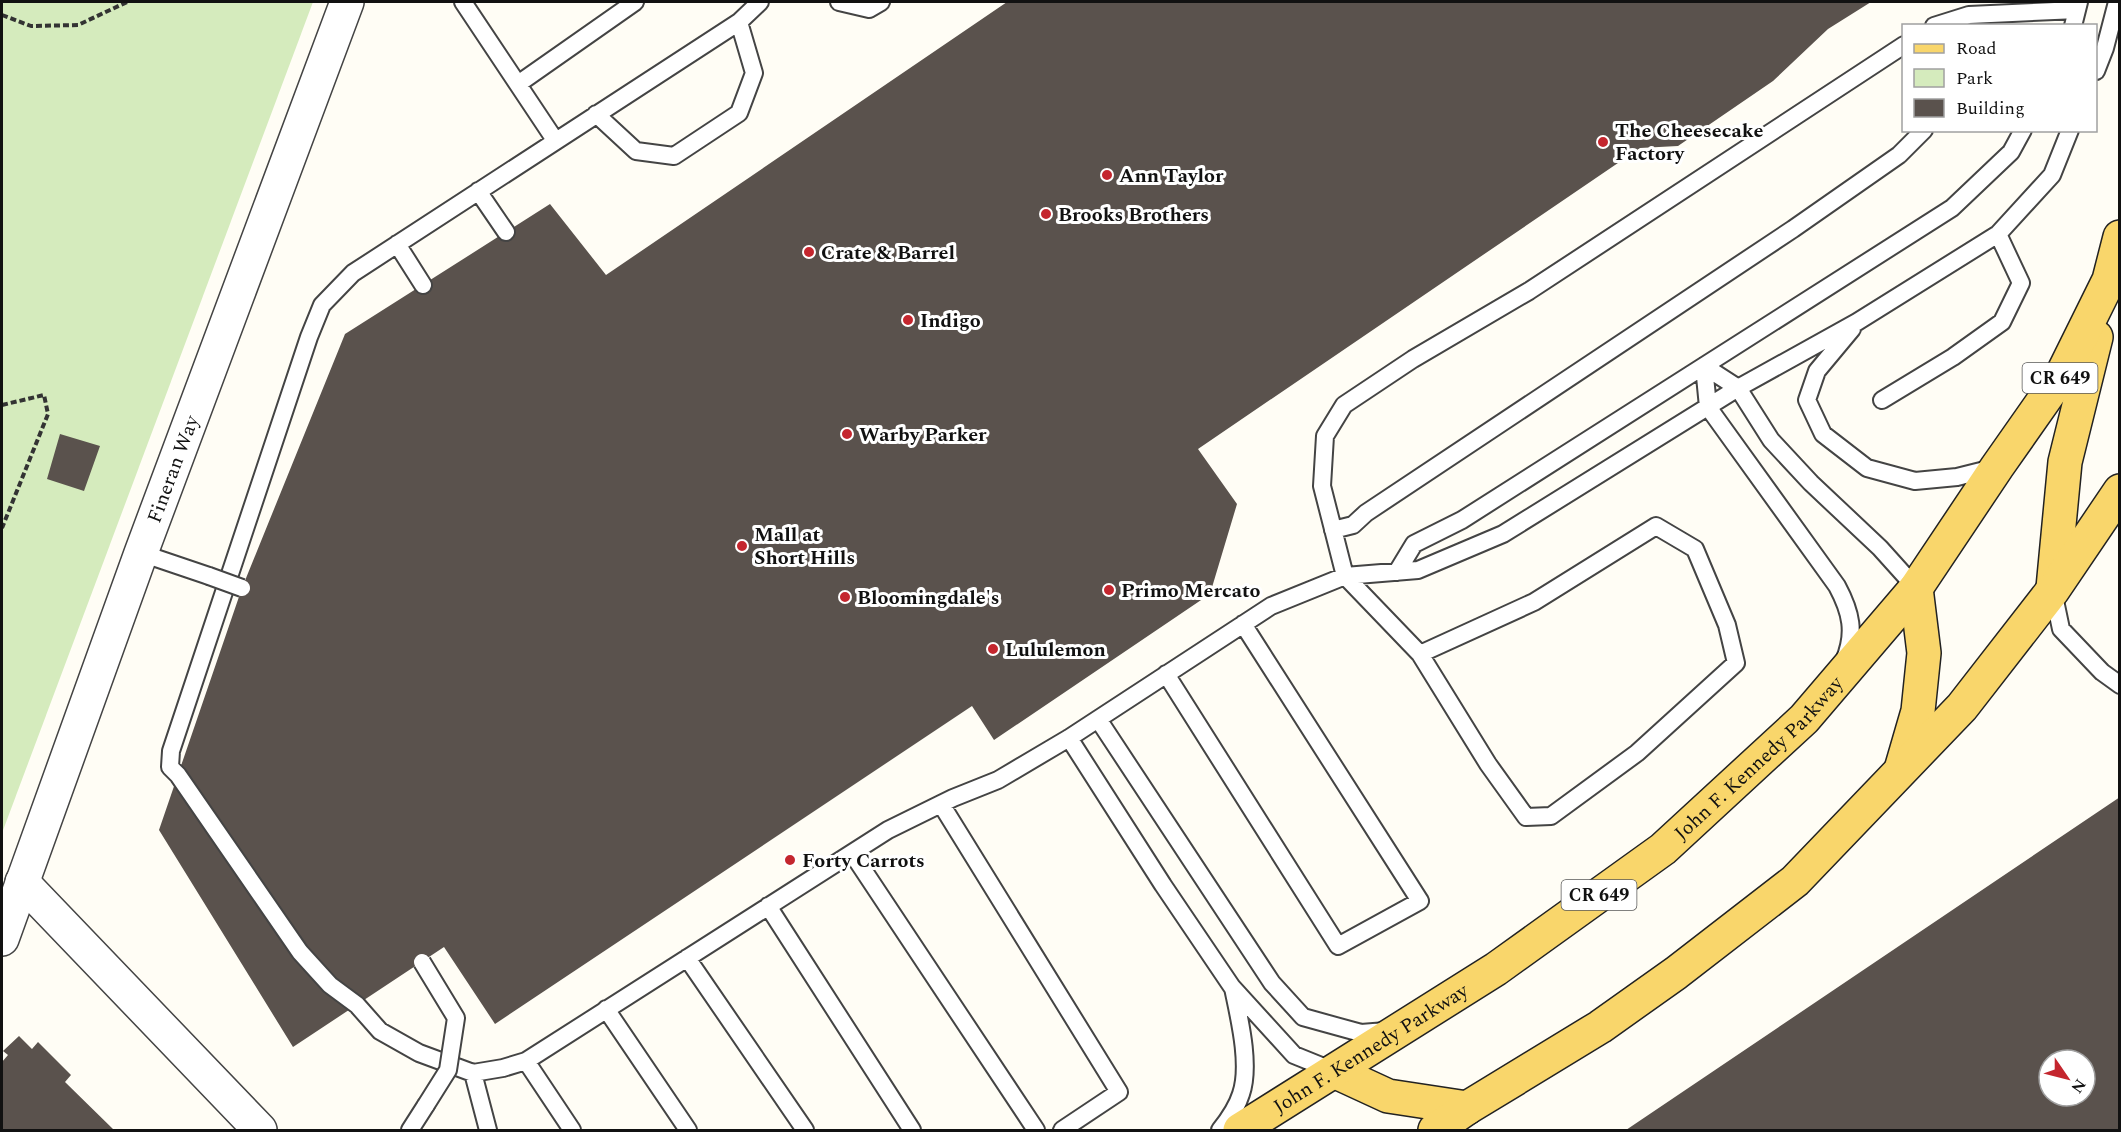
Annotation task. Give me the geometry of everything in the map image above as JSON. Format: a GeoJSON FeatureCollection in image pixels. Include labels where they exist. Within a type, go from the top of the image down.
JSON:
{"type":"FeatureCollection","features":[{"type":"Feature","properties":{"kind":"main road","name":"John F. Kennedy Parkway"},"geometry":{"type":"LineString","coordinates":[[1240,1131],[1496,969],[1663,849],[1804,719],[1916,588],[2063,373],[2109,280],[2120,237]]}},
{"type":"Feature","properties":{"kind":"main road"},"geometry":{"type":"LineString","coordinates":[[2053,590],[2065,462],[2109,280]]}},
{"type":"Feature","properties":{"kind":"main road"},"geometry":{"type":"LineString","coordinates":[[1435,1131],[1461,1119],[1600,1027],[1704,952],[1795,881],[1962,707],[2053,590],[2120,491]]}},
{"type":"Feature","properties":{"kind":"main road"},"geometry":{"type":"LineString","coordinates":[[1900,770],[1918,711],[1924,653],[1916,588]]}},
{"type":"Feature","properties":{"kind":"main road"},"geometry":{"type":"LineString","coordinates":[[1336,1072],[1388,1096],[1461,1119]]}},
{"type":"Feature","properties":{"kind":"street","name":"Fineran Way"},"geometry":{"type":"LineString","coordinates":[[2,939],[141,553],[347,2]]}},
{"type":"Feature","properties":{"kind":"street"},"geometry":{"type":"LineString","coordinates":[[22,882],[260,1131]]}},
{"type":"Feature","properties":{"kind":"lane"},"geometry":{"type":"LineString","coordinates":[[463,2],[555,140]]}},
{"type":"Feature","properties":{"kind":"lane"},"geometry":{"type":"LineString","coordinates":[[518,84],[635,2]]}},
{"type":"Feature","properties":{"kind":"lane"},"geometry":{"type":"LineString","coordinates":[[760,2],[740,22],[555,140],[354,273],[322,305],[309,337],[171,751],[170,767],[178,775],[300,952],[330,985],[357,1005],[380,1031],[419,1053],[473,1073],[526,1061],[888,830],[998,780],[1069,738],[1271,606],[1345,576],[1419,570],[1503,534],[1738,388],[1857,322],[1998,234],[2052,175],[2069,132]]}},
{"type":"Feature","properties":{"kind":"lane"},"geometry":{"type":"LineString","coordinates":[[839,2],[870,9],[880,2]]}},
{"type":"Feature","properties":{"kind":"lane"},"geometry":{"type":"LineString","coordinates":[[2097,68],[2117,2]]}},
{"type":"Feature","properties":{"kind":"lane"},"geometry":{"type":"LineString","coordinates":[[1959,22],[1969,15],[2076,12]]}},
{"type":"Feature","properties":{"kind":"lane"},"geometry":{"type":"LineString","coordinates":[[596,114],[636,151],[674,156],[739,113],[754,73],[740,22]]}},
{"type":"Feature","properties":{"kind":"lane"},"geometry":{"type":"LineString","coordinates":[[1420,654],[1534,602],[1656,526],[1695,549],[1727,625],[1736,663],[1638,753],[1551,816],[1526,817],[1488,764],[1420,654],[1345,576],[1322,486],[1325,436],[1344,405],[1413,359],[1529,291],[1902,46]]}},
{"type":"Feature","properties":{"kind":"lane"},"geometry":{"type":"LineString","coordinates":[[1333,530],[1353,525],[1366,513],[1793,229],[1899,155],[1922,132]]}},
{"type":"Feature","properties":{"kind":"lane"},"geometry":{"type":"LineString","coordinates":[[1397,572],[1414,544],[1462,520],[1952,208],[2011,152],[2022,132]]}},
{"type":"Feature","properties":{"kind":"lane"},"geometry":{"type":"LineString","coordinates":[[478,191],[506,232]]}},
{"type":"Feature","properties":{"kind":"lane"},"geometry":{"type":"LineString","coordinates":[[1882,400],[1953,357],[2002,322],[2020,283],[1998,234]]}},
{"type":"Feature","properties":{"kind":"lane"},"geometry":{"type":"LineString","coordinates":[[397,244],[423,285]]}},
{"type":"Feature","properties":{"kind":"lane"},"geometry":{"type":"LineString","coordinates":[[1857,322],[1817,372],[1807,400],[1823,434],[1867,468],[1915,481],[1957,477],[1997,467]]}},
{"type":"Feature","properties":{"kind":"lane"},"geometry":{"type":"LineString","coordinates":[[1704,366],[1738,388],[1771,440],[1811,483],[1880,548],[1916,588]]}},
{"type":"Feature","properties":{"kind":"lane"},"geometry":{"type":"LineString","coordinates":[[1704,366],[1708,407],[1837,586],[1848,606],[1852,632],[1846,656],[1834,684]]}},
{"type":"Feature","properties":{"kind":"lane"},"geometry":{"type":"LineString","coordinates":[[141,553],[242,588]]}},
{"type":"Feature","properties":{"kind":"lane"},"geometry":{"type":"LineString","coordinates":[[2053,590],[2061,629],[2102,672],[2120,685]]}},
{"type":"Feature","properties":{"kind":"lane"},"geometry":{"type":"LineString","coordinates":[[1166,674],[1338,946],[1420,901],[1243,624]]}},
{"type":"Feature","properties":{"kind":"lane"},"geometry":{"type":"LineString","coordinates":[[1098,719],[1272,983],[1303,1017],[1361,1033],[1402,1030]]}},
{"type":"Feature","properties":{"kind":"lane"},"geometry":{"type":"LineString","coordinates":[[1069,738],[1163,885],[1232,987],[1294,1055],[1336,1072]]}},
{"type":"Feature","properties":{"kind":"lane"},"geometry":{"type":"LineString","coordinates":[[941,804],[1119,1092],[1062,1131]]}},
{"type":"Feature","properties":{"kind":"lane"},"geometry":{"type":"LineString","coordinates":[[852,853],[1036,1131]]}},
{"type":"Feature","properties":{"kind":"lane"},"geometry":{"type":"LineString","coordinates":[[768,906],[912,1131]]}},
{"type":"Feature","properties":{"kind":"lane"},"geometry":{"type":"LineString","coordinates":[[687,958],[805,1131]]}},
{"type":"Feature","properties":{"kind":"lane"},"geometry":{"type":"LineString","coordinates":[[410,1131],[448,1070],[456,1018],[422,962]]}},
{"type":"Feature","properties":{"kind":"lane"},"geometry":{"type":"LineString","coordinates":[[1220,1131],[1230,1118],[1242,1093],[1243,1083],[1245,1056],[1232,987]]}},
{"type":"Feature","properties":{"kind":"lane"},"geometry":{"type":"LineString","coordinates":[[606,1009],[688,1131]]}},
{"type":"Feature","properties":{"kind":"lane"},"geometry":{"type":"LineString","coordinates":[[526,1061],[572,1131]]}},
{"type":"Feature","properties":{"kind":"lane"},"geometry":{"type":"LineString","coordinates":[[473,1073],[488,1131]]}},
{"type":"Feature","properties":{"kind":"path"},"geometry":{"type":"LineString","coordinates":[[2,15],[31,26],[78,25],[127,2]]}},
{"type":"Feature","properties":{"kind":"path"},"geometry":{"type":"LineString","coordinates":[[2,405],[44,394],[48,414],[2,528]]}},
{"type":"Feature","properties":{"kind":"green space"},"geometry":{"type":"Polygon","coordinates":[[[2,2],[313,2],[2,833],[2,2]]]}},
{"type":"Feature","properties":{"kind":"building","name":"Mall at Short Hills"},"geometry":{"type":"Polygon","coordinates":[[[1007,2],[1871,2],[1828,29],[1773,81],[1678,146],[1640,148],[1198,449],[1237,504],[1210,594],[994,740],[972,706],[495,1024],[444,947],[293,1047],[159,830],[242,588],[345,334],[550,204],[606,275],[1007,2]]]}},
{"type":"Feature","properties":{"kind":"building"},"geometry":{"type":"Polygon","coordinates":[[[60,434],[100,446],[84,491],[47,479],[60,434]]]}},
{"type":"Feature","properties":{"kind":"building"},"geometry":{"type":"Polygon","coordinates":[[[2120,797],[2120,1130],[1626,1130],[2120,797]]]}},
{"type":"Feature","properties":{"kind":"building"},"geometry":{"type":"Polygon","coordinates":[[[19,1036],[32,1049],[38,1042],[71,1075],[65,1082],[114,1130],[2,1130],[2,1062],[8,1055],[3,1051],[19,1036]]]}},
{"type":"Feature","properties":{"kind":"place","name":"The Cheesecake Factory"},"geometry":{"type":"Point","coordinates":[1603,142]}},
{"type":"Feature","properties":{"kind":"place","name":"Ann Taylor"},"geometry":{"type":"Point","coordinates":[1107,175]}},
{"type":"Feature","properties":{"kind":"place","name":"Brooks Brothers"},"geometry":{"type":"Point","coordinates":[1046,214]}},
{"type":"Feature","properties":{"kind":"place","name":"Crate & Barrel"},"geometry":{"type":"Point","coordinates":[809,252]}},
{"type":"Feature","properties":{"kind":"place","name":"Indigo"},"geometry":{"type":"Point","coordinates":[908,320]}},
{"type":"Feature","properties":{"kind":"place","name":"Warby Parker"},"geometry":{"type":"Point","coordinates":[847,434]}},
{"type":"Feature","properties":{"kind":"place","name":"Mall at Short Hills"},"geometry":{"type":"Point","coordinates":[742,546]}},
{"type":"Feature","properties":{"kind":"place","name":"Primo Mercato"},"geometry":{"type":"Point","coordinates":[1109,590]}},
{"type":"Feature","properties":{"kind":"place","name":"Bloomingdale's"},"geometry":{"type":"Point","coordinates":[845,597]}},
{"type":"Feature","properties":{"kind":"place","name":"Lululemon"},"geometry":{"type":"Point","coordinates":[993,649]}},
{"type":"Feature","properties":{"kind":"place","name":"Forty Carrots"},"geometry":{"type":"Point","coordinates":[790,860]}}]}
